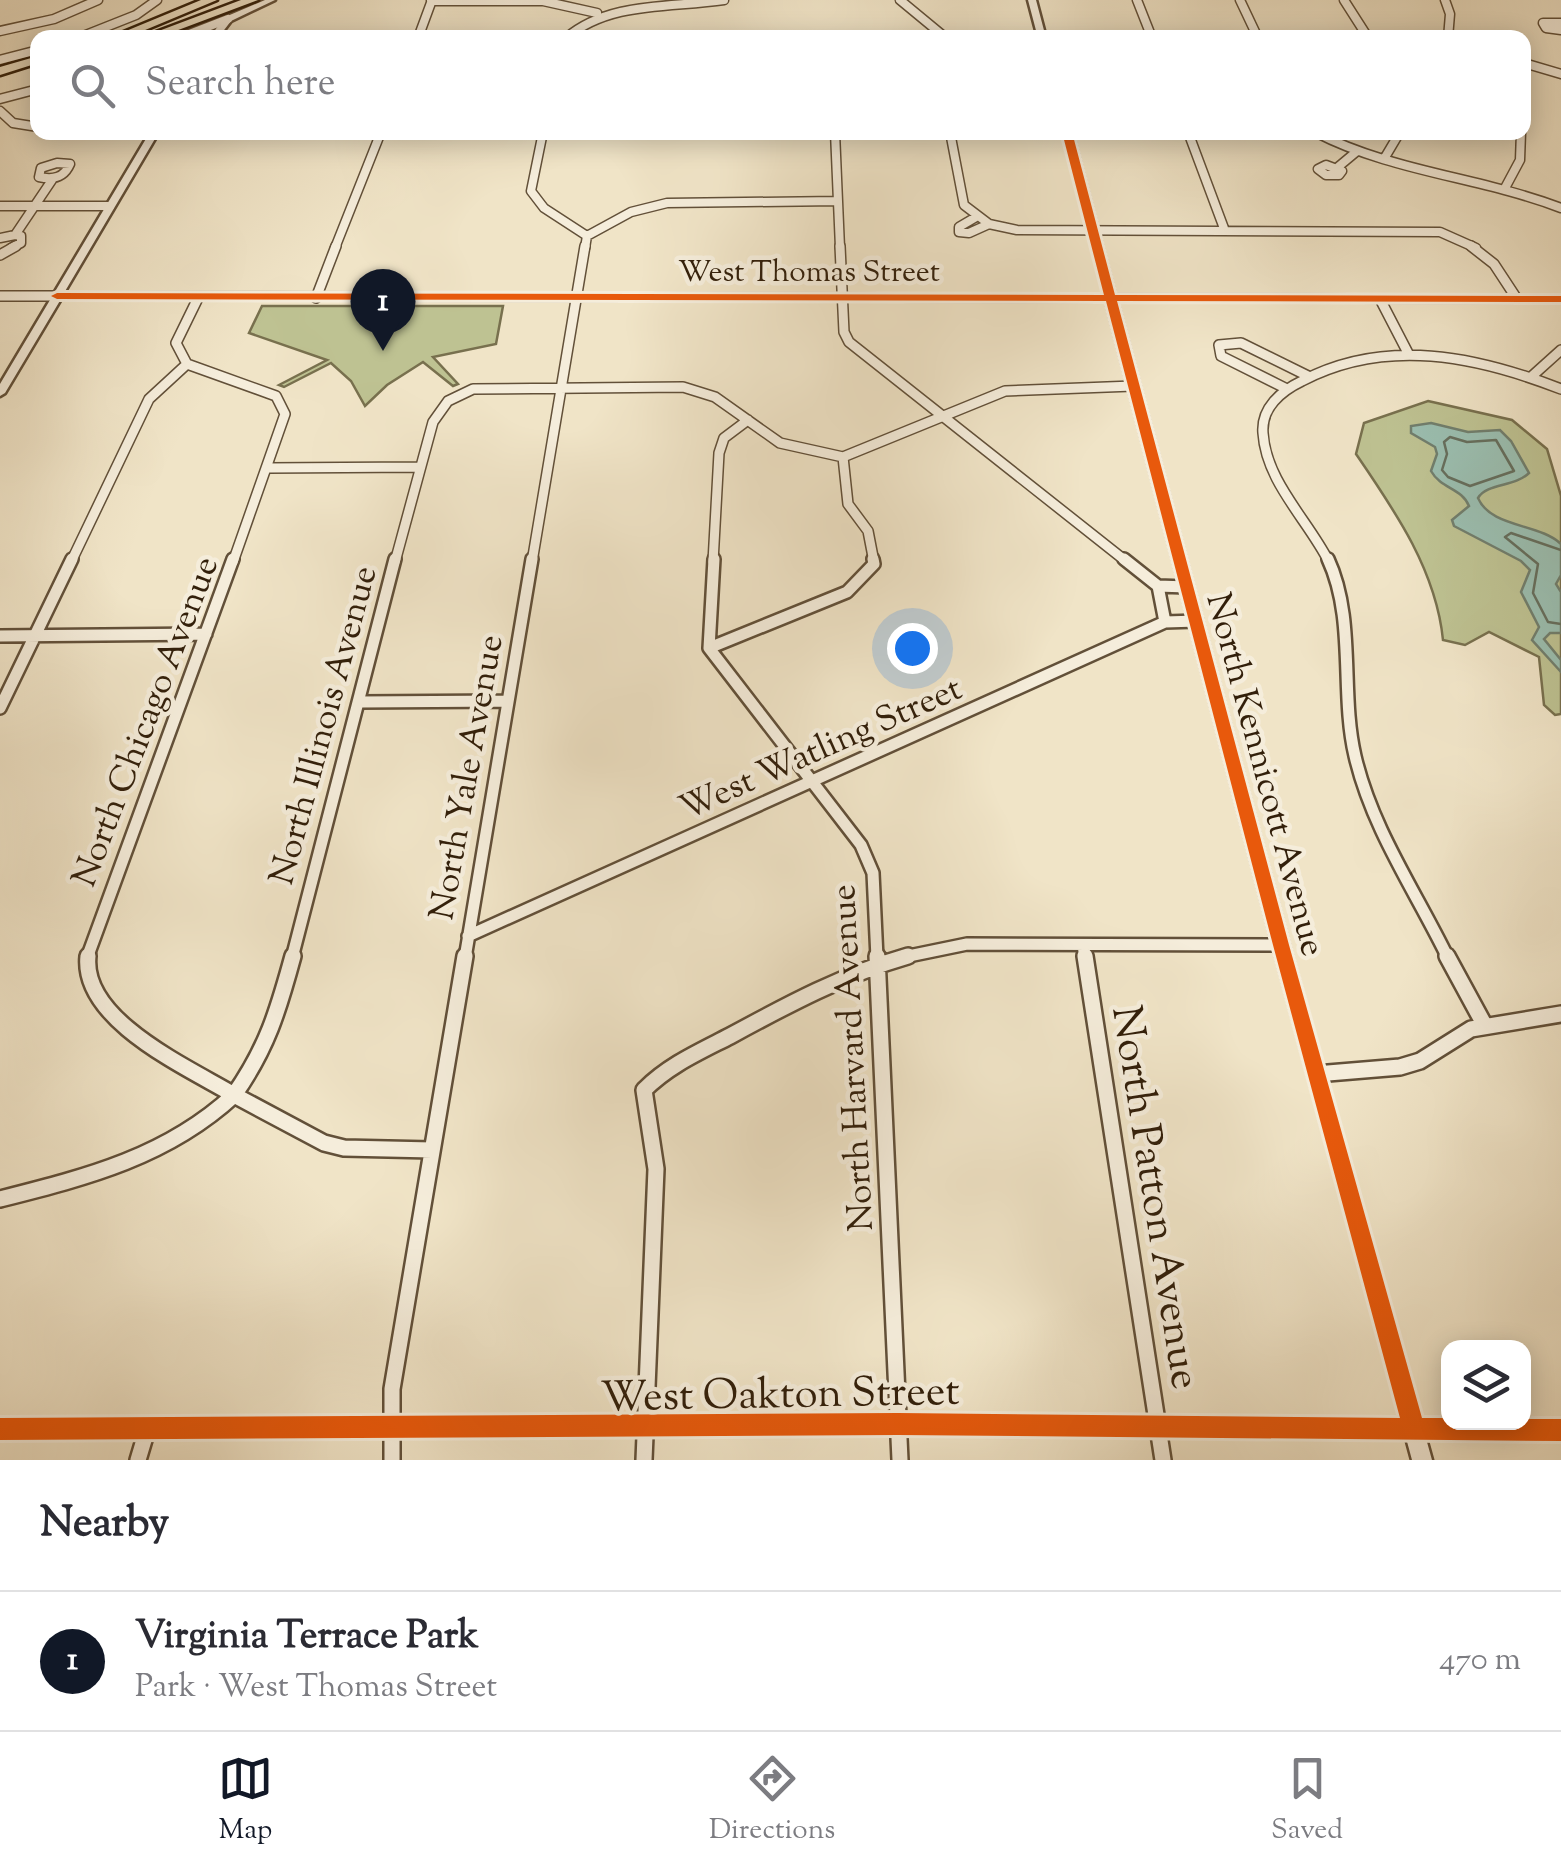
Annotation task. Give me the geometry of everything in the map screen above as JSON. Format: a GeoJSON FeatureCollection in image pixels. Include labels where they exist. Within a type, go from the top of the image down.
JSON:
{"type":"FeatureCollection","features":[{"type":"Feature","properties":{"kind":"highway"},"geometry":{"type":"LineString","coordinates":[[118,30],[177,0]]}},
{"type":"Feature","properties":{"kind":"highway"},"geometry":{"type":"LineString","coordinates":[[135,30],[212,0]]}},
{"type":"Feature","properties":{"kind":"highway"},"geometry":{"type":"LineString","coordinates":[[163,30],[236,0]]}},
{"type":"Feature","properties":{"kind":"highway"},"geometry":{"type":"LineString","coordinates":[[167,30],[252,0]]}},
{"type":"Feature","properties":{"kind":"highway"},"geometry":{"type":"LineString","coordinates":[[0,72],[30,63]]}},
{"type":"Feature","properties":{"kind":"highway"},"geometry":{"type":"LineString","coordinates":[[0,84],[30,75]]}},
{"type":"Feature","properties":{"kind":"street"},"geometry":{"type":"LineString","coordinates":[[0,31],[54,18],[98,0]]}},
{"type":"Feature","properties":{"kind":"street"},"geometry":{"type":"LineString","coordinates":[[98,30],[136,15],[156,0]]}},
{"type":"Feature","properties":{"kind":"street"},"geometry":{"type":"LineString","coordinates":[[200,30],[271,0]]}},
{"type":"Feature","properties":{"kind":"street"},"geometry":{"type":"LineString","coordinates":[[572,30],[597,12],[636,4],[724,0]]}},
{"type":"Feature","properties":{"kind":"street"},"geometry":{"type":"LineString","coordinates":[[900,0],[936,30]]}},
{"type":"Feature","properties":{"kind":"street"},"geometry":{"type":"LineString","coordinates":[[1032,0],[1040,30]]}},
{"type":"Feature","properties":{"kind":"street"},"geometry":{"type":"LineString","coordinates":[[1137,0],[1149,30]]}},
{"type":"Feature","properties":{"kind":"street"},"geometry":{"type":"LineString","coordinates":[[1240,0],[1254,30]]}},
{"type":"Feature","properties":{"kind":"street"},"geometry":{"type":"LineString","coordinates":[[1344,0],[1363,30]]}},
{"type":"Feature","properties":{"kind":"street"},"geometry":{"type":"LineString","coordinates":[[1445,0],[1450,14],[1449,30]]}},
{"type":"Feature","properties":{"kind":"street"},"geometry":{"type":"LineString","coordinates":[[421,30],[432,1],[543,2],[597,12]]}},
{"type":"Feature","properties":{"kind":"street"},"geometry":{"type":"LineString","coordinates":[[219,30],[228,19]]}},
{"type":"Feature","properties":{"kind":"street"},"geometry":{"type":"LineString","coordinates":[[0,60],[30,52]]}},
{"type":"Feature","properties":{"kind":"street"},"geometry":{"type":"LineString","coordinates":[[1531,65],[1561,74]]}},
{"type":"Feature","properties":{"kind":"street"},"geometry":{"type":"LineString","coordinates":[[0,100],[30,91]]}},
{"type":"Feature","properties":{"kind":"street"},"geometry":{"type":"LineString","coordinates":[[0,112],[13,122],[30,125]]}},
{"type":"Feature","properties":{"kind":"street"},"geometry":{"type":"LineString","coordinates":[[0,394],[150,140]]}},
{"type":"Feature","properties":{"kind":"street"},"geometry":{"type":"LineString","coordinates":[[316,298],[379,140]]}},
{"type":"Feature","properties":{"kind":"street"},"geometry":{"type":"LineString","coordinates":[[541,140],[531,191],[544,208],[587,236],[631,212],[667,203],[838,201]]}},
{"type":"Feature","properties":{"kind":"street"},"geometry":{"type":"LineString","coordinates":[[836,140],[844,332],[850,342],[1158,586],[1187,587]]}},
{"type":"Feature","properties":{"kind":"street"},"geometry":{"type":"LineString","coordinates":[[952,140],[964,205],[989,224],[1017,230],[1440,232],[1471,244],[1495,260],[1517,299]]}},
{"type":"Feature","properties":{"kind":"street","name":"North Kennicott Avenue"},"geometry":{"type":"LineString","coordinates":[[1069,140],[1280,945],[1422,1460]]}},
{"type":"Feature","properties":{"kind":"street"},"geometry":{"type":"LineString","coordinates":[[1191,140],[1225,231]]}},
{"type":"Feature","properties":{"kind":"street"},"geometry":{"type":"LineString","coordinates":[[1331,140],[1356,152],[1505,188],[1561,208]]}},
{"type":"Feature","properties":{"kind":"street"},"geometry":{"type":"LineString","coordinates":[[1384,159],[1395,140]]}},
{"type":"Feature","properties":{"kind":"street"},"geometry":{"type":"LineString","coordinates":[[1505,188],[1520,160],[1521,140]]}},
{"type":"Feature","properties":{"kind":"street"},"geometry":{"type":"LineString","coordinates":[[1338,168],[1356,152]]}},
{"type":"Feature","properties":{"kind":"street"},"geometry":{"type":"LineString","coordinates":[[15,235],[52,180]]}},
{"type":"Feature","properties":{"kind":"street"},"geometry":{"type":"LineString","coordinates":[[0,206],[110,206]]}},
{"type":"Feature","properties":{"kind":"street"},"geometry":{"type":"LineString","coordinates":[[976,217],[958,227],[960,232],[969,233],[989,224]]}},
{"type":"Feature","properties":{"kind":"street"},"geometry":{"type":"LineString","coordinates":[[0,238],[21,236],[21,242],[0,255]]}},
{"type":"Feature","properties":{"kind":"street","name":"North Yale Avenue"},"geometry":{"type":"LineString","coordinates":[[392,1460],[392,1389],[587,236]]}},
{"type":"Feature","properties":{"kind":"street"},"geometry":{"type":"LineString","coordinates":[[0,296],[57,296]]}},
{"type":"Feature","properties":{"kind":"street","name":"West Thomas Street"},"geometry":{"type":"LineString","coordinates":[[57,296],[1561,300]]}},
{"type":"Feature","properties":{"kind":"street"},"geometry":{"type":"LineString","coordinates":[[0,708],[149,398],[187,364],[176,342],[198,298]]}},
{"type":"Feature","properties":{"kind":"street"},"geometry":{"type":"LineString","coordinates":[[1380,299],[1408,353]]}},
{"type":"Feature","properties":{"kind":"street"},"geometry":{"type":"LineString","coordinates":[[1287,389],[1222,356],[1219,345],[1242,343],[1308,376]]}},
{"type":"Feature","properties":{"kind":"street"},"geometry":{"type":"LineString","coordinates":[[1531,377],[1561,350]]}},
{"type":"Feature","properties":{"kind":"street"},"geometry":{"type":"LineString","coordinates":[[1484,1026],[1465,997],[1391,852],[1357,764],[1335,576],[1313,532],[1284,490],[1264,445],[1263,416],[1275,398],[1308,376],[1358,360],[1408,353],[1464,360],[1561,389]]}},
{"type":"Feature","properties":{"kind":"street","name":"North Chicago Avenue"},"geometry":{"type":"LineString","coordinates":[[187,364],[268,391],[282,403],[284,424],[96,927],[87,971],[99,1000],[123,1024],[234,1095]]}},
{"type":"Feature","properties":{"kind":"street"},"geometry":{"type":"LineString","coordinates":[[562,386],[683,387],[715,396],[794,449],[842,457],[1004,391],[1133,386]]}},
{"type":"Feature","properties":{"kind":"street","name":"North Illinois Avenue"},"geometry":{"type":"LineString","coordinates":[[0,1199],[136,1162],[204,1125],[234,1095],[258,1062],[274,1028],[434,418],[442,406],[465,390],[562,386]]}},
{"type":"Feature","properties":{"kind":"street"},"geometry":{"type":"LineString","coordinates":[[748,420],[724,438],[718,453],[710,648],[847,592],[874,564],[868,531],[848,504],[842,457]]}},
{"type":"Feature","properties":{"kind":"street"},"geometry":{"type":"LineString","coordinates":[[270,468],[419,467]]}},
{"type":"Feature","properties":{"kind":"street"},"geometry":{"type":"LineString","coordinates":[[1158,586],[1165,622]]}},
{"type":"Feature","properties":{"kind":"street","name":"West Watling Street"},"geometry":{"type":"LineString","coordinates":[[468,936],[1165,622],[1197,620]]}},
{"type":"Feature","properties":{"kind":"street"},"geometry":{"type":"LineString","coordinates":[[0,636],[206,634]]}},
{"type":"Feature","properties":{"kind":"street","name":"North Harvard Avenue"},"geometry":{"type":"LineString","coordinates":[[710,648],[869,858],[874,872],[900,1460]]}},
{"type":"Feature","properties":{"kind":"street"},"geometry":{"type":"LineString","coordinates":[[360,702],[508,700]]}},
{"type":"Feature","properties":{"kind":"street"},"geometry":{"type":"LineString","coordinates":[[644,1460],[655,1151],[644,1090],[664,1071],[906,953],[967,944],[1280,945]]}},
{"type":"Feature","properties":{"kind":"street","name":"North Patton Avenue"},"geometry":{"type":"LineString","coordinates":[[1083,945],[1164,1460]]}},
{"type":"Feature","properties":{"kind":"street"},"geometry":{"type":"LineString","coordinates":[[1316,1074],[1400,1068],[1420,1061],[1471,1029],[1561,1014]]}},
{"type":"Feature","properties":{"kind":"street"},"geometry":{"type":"LineString","coordinates":[[234,1095],[324,1143],[344,1148],[432,1150]]}},
{"type":"Feature","properties":{"kind":"street","name":"West Oakton Street"},"geometry":{"type":"LineString","coordinates":[[0,1429],[394,1430],[898,1424],[1561,1430]]}},
{"type":"Feature","properties":{"kind":"street"},"geometry":{"type":"LineString","coordinates":[[138,1460],[147,1430]]}},
{"type":"Feature","properties":{"kind":"green space"},"geometry":{"type":"Polygon","coordinates":[[[262,306],[503,306],[496,344],[433,357],[458,384],[453,386],[423,362],[387,385],[365,406],[351,381],[331,363],[284,387],[279,385],[327,360],[249,333],[262,306]]]}},
{"type":"Feature","properties":{"kind":"green space"},"geometry":{"type":"Polygon","coordinates":[[[1428,401],[1512,420],[1547,449],[1561,496],[1561,714],[1555,715],[1544,705],[1539,657],[1489,632],[1465,645],[1443,640],[1423,565],[1399,519],[1356,454],[1364,423],[1428,401]]]}},
{"type":"Feature","properties":{"kind":"water"},"geometry":{"type":"Polygon","coordinates":[[[1431,423],[1468,432],[1500,430],[1529,473],[1478,498],[1493,515],[1541,532],[1561,544],[1561,575],[1556,584],[1561,592],[1561,633],[1550,633],[1544,639],[1561,660],[1561,672],[1532,640],[1539,627],[1521,592],[1530,570],[1521,561],[1454,526],[1452,520],[1469,506],[1462,495],[1440,482],[1431,471],[1437,454],[1435,447],[1411,433],[1411,426],[1431,423]]]}},
{"type":"Feature","properties":{"kind":"cycle path"},"geometry":{"type":"LineString","coordinates":[[1069,140],[1281,945],[1414,1429]]}},
{"type":"Feature","properties":{"kind":"cycle path"},"geometry":{"type":"LineString","coordinates":[[57,296],[1561,299]]}},
{"type":"Feature","properties":{"kind":"cycle path"},"geometry":{"type":"LineString","coordinates":[[0,1429],[898,1424],[1561,1430]]}},
{"type":"Feature","properties":{"kind":"place","name":"Virginia Terrace Park"},"geometry":{"type":"Point","coordinates":[383,351]}}]}
